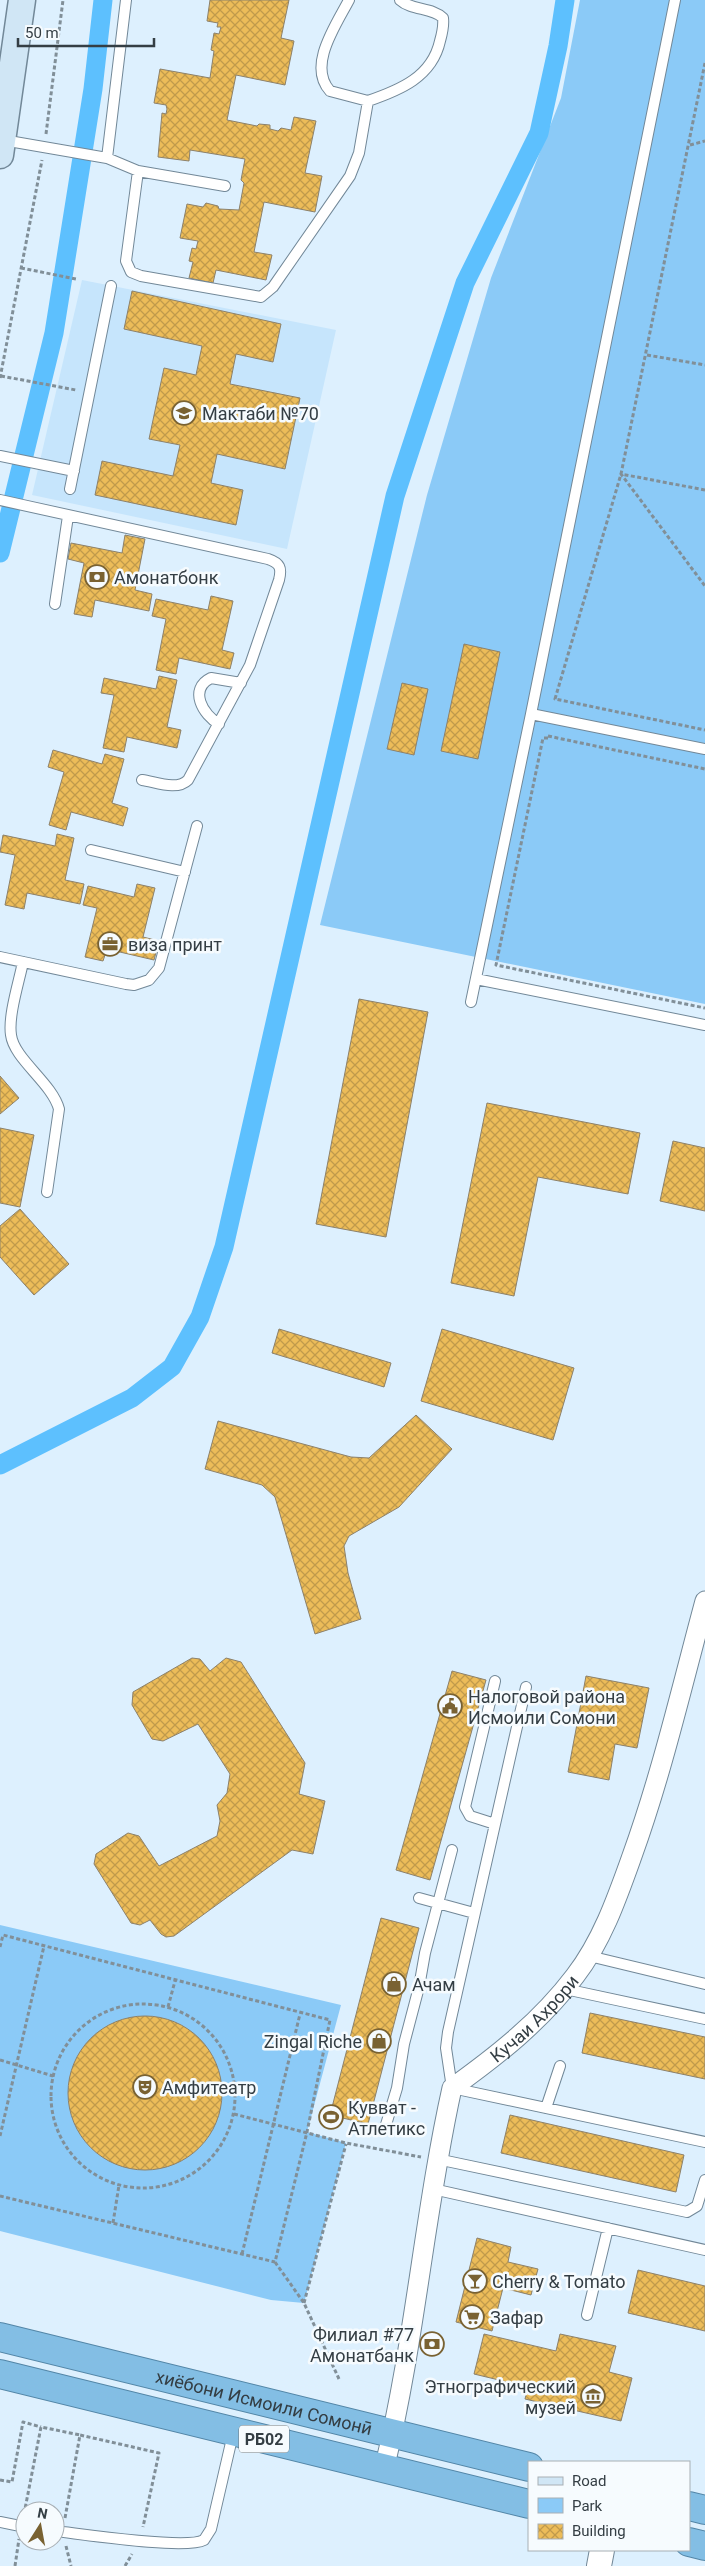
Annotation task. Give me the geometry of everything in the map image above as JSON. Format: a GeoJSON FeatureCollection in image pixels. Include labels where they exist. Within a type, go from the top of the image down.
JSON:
{"type":"FeatureCollection","features":[{"type":"Feature","properties":{"kind":"highway","name":"хиёбони Исмоили Сомонӣ"},"geometry":{"type":"LineString","coordinates":[[0,2337],[528,2467]]}},
{"type":"Feature","properties":{"kind":"highway","name":"хиёбони Исмоили Сомонӣ"},"geometry":{"type":"LineString","coordinates":[[0,2374],[528,2504]]}},
{"type":"Feature","properties":{"kind":"highway"},"geometry":{"type":"LineString","coordinates":[[690,2506],[705,2510]]}},
{"type":"Feature","properties":{"kind":"highway"},"geometry":{"type":"LineString","coordinates":[[690,2542],[705,2546]]}},
{"type":"Feature","properties":{"kind":"main road"},"geometry":{"type":"LineString","coordinates":[[1,144],[22,0]]}},
{"type":"Feature","properties":{"kind":"street","name":"Кучаи Ахрори"},"geometry":{"type":"LineString","coordinates":[[452,2088],[499,2054],[543,2014],[565,1989],[589,1956],[622,1883],[639,1836],[674,1723],[705,1601]]}},
{"type":"Feature","properties":{"kind":"street"},"geometry":{"type":"LineString","coordinates":[[384,2469],[402,2393],[437,2159],[452,2088]]}},
{"type":"Feature","properties":{"kind":"street"},"geometry":{"type":"LineString","coordinates":[[599,2566],[602,2551]]}},
{"type":"Feature","properties":{"kind":"lane"},"geometry":{"type":"LineString","coordinates":[[102,157],[126,0]]}},
{"type":"Feature","properties":{"kind":"lane"},"geometry":{"type":"LineString","coordinates":[[349,0],[327,44],[322,62],[322,78],[330,91],[368,101],[418,78],[432,63],[440,44],[443,18],[438,14],[410,6],[400,0]]}},
{"type":"Feature","properties":{"kind":"lane"},"geometry":{"type":"LineString","coordinates":[[471,1002],[675,0]]}},
{"type":"Feature","properties":{"kind":"lane"},"geometry":{"type":"LineString","coordinates":[[138,171],[126,261],[131,272],[141,276],[261,297],[273,287],[350,176],[360,153],[368,101]]}},
{"type":"Feature","properties":{"kind":"lane"},"geometry":{"type":"LineString","coordinates":[[1,144],[55,149],[102,157],[138,171],[225,186]]}},
{"type":"Feature","properties":{"kind":"lane"},"geometry":{"type":"LineString","coordinates":[[70,488],[111,286]]}},
{"type":"Feature","properties":{"kind":"lane"},"geometry":{"type":"LineString","coordinates":[[3,456],[74,471]]}},
{"type":"Feature","properties":{"kind":"lane"},"geometry":{"type":"LineString","coordinates":[[0,500],[268,559],[278,564],[281,568],[280,580],[241,683],[186,783],[174,785],[142,780]]}},
{"type":"Feature","properties":{"kind":"lane"},"geometry":{"type":"LineString","coordinates":[[55,604],[68,516]]}},
{"type":"Feature","properties":{"kind":"lane"},"geometry":{"type":"LineString","coordinates":[[219,724],[208,717],[201,708],[202,686],[211,678],[241,683]]}},
{"type":"Feature","properties":{"kind":"lane"},"geometry":{"type":"LineString","coordinates":[[531,714],[705,749]]}},
{"type":"Feature","properties":{"kind":"lane"},"geometry":{"type":"LineString","coordinates":[[0,957],[126,984],[134,985],[149,980],[162,959],[197,826]]}},
{"type":"Feature","properties":{"kind":"lane"},"geometry":{"type":"LineString","coordinates":[[91,850],[184,872]]}},
{"type":"Feature","properties":{"kind":"lane"},"geometry":{"type":"LineString","coordinates":[[23,962],[10,1028],[12,1040],[55,1097],[59,1110],[47,1192]]}},
{"type":"Feature","properties":{"kind":"lane"},"geometry":{"type":"LineString","coordinates":[[476,978],[705,1025]]}},
{"type":"Feature","properties":{"kind":"lane"},"geometry":{"type":"LineString","coordinates":[[495,1681],[466,1806],[466,1812],[470,1816],[495,1824]]}},
{"type":"Feature","properties":{"kind":"lane"},"geometry":{"type":"LineString","coordinates":[[526,1687],[448,2032],[446,2048],[452,2088],[705,2142]]}},
{"type":"Feature","properties":{"kind":"lane"},"geometry":{"type":"LineString","coordinates":[[385,2128],[452,1850]]}},
{"type":"Feature","properties":{"kind":"lane"},"geometry":{"type":"LineString","coordinates":[[419,1898],[474,1913]]}},
{"type":"Feature","properties":{"kind":"lane"},"geometry":{"type":"LineString","coordinates":[[589,1956],[705,1984]]}},
{"type":"Feature","properties":{"kind":"lane"},"geometry":{"type":"LineString","coordinates":[[565,1989],[705,2019]]}},
{"type":"Feature","properties":{"kind":"lane"},"geometry":{"type":"LineString","coordinates":[[546,2108],[560,2066]]}},
{"type":"Feature","properties":{"kind":"lane"},"geometry":{"type":"LineString","coordinates":[[437,2159],[686,2212],[698,2206],[705,2180]]}},
{"type":"Feature","properties":{"kind":"lane"},"geometry":{"type":"LineString","coordinates":[[433,2189],[705,2250]]}},
{"type":"Feature","properties":{"kind":"lane"},"geometry":{"type":"LineString","coordinates":[[587,2315],[608,2228]]}},
{"type":"Feature","properties":{"kind":"lane"},"geometry":{"type":"LineString","coordinates":[[65,2532],[140,2540],[199,2542],[208,2536],[233,2431]]}},
{"type":"Feature","properties":{"kind":"lane"},"geometry":{"type":"LineString","coordinates":[[0,2522],[15,2525]]}},
{"type":"Feature","properties":{"kind":"path"},"geometry":{"type":"LineString","coordinates":[[63,0],[45,148],[0,377],[89,393]]}},
{"type":"Feature","properties":{"kind":"path"},"geometry":{"type":"LineString","coordinates":[[548,738],[555,699],[621,474],[690,145],[705,63]]}},
{"type":"Feature","properties":{"kind":"path"},"geometry":{"type":"LineString","coordinates":[[690,145],[705,141]]}},
{"type":"Feature","properties":{"kind":"path"},"geometry":{"type":"LineString","coordinates":[[22,268],[76,279]]}},
{"type":"Feature","properties":{"kind":"path"},"geometry":{"type":"LineString","coordinates":[[647,355],[705,365]]}},
{"type":"Feature","properties":{"kind":"path"},"geometry":{"type":"LineString","coordinates":[[621,474],[705,490]]}},
{"type":"Feature","properties":{"kind":"path"},"geometry":{"type":"LineString","coordinates":[[621,474],[705,586]]}},
{"type":"Feature","properties":{"kind":"path"},"geometry":{"type":"LineString","coordinates":[[555,699],[705,730]]}},
{"type":"Feature","properties":{"kind":"path"},"geometry":{"type":"LineString","coordinates":[[705,769],[543,738],[496,965],[705,1008]]}},
{"type":"Feature","properties":{"kind":"path"},"geometry":{"type":"LineString","coordinates":[[0,1946],[3,1935],[300,2014],[330,2020],[307,2132],[275,2262]]}},
{"type":"Feature","properties":{"kind":"path"},"geometry":{"type":"LineString","coordinates":[[0,2136],[44,1946]]}},
{"type":"Feature","properties":{"kind":"path"},"geometry":{"type":"LineString","coordinates":[[168,2007],[175,1980]]}},
{"type":"Feature","properties":{"kind":"path"},"geometry":{"type":"LineString","coordinates":[[143,2003],[168,2007],[193,2018],[214,2036],[229,2060],[236,2087],[234,2114],[224,2143],[204,2166],[178,2182],[149,2188],[118,2185],[93,2174],[72,2155],[67,2147],[58,2131],[51,2104],[52,2076],[61,2052],[76,2032],[95,2017],[126,2006],[143,2003]]}},
{"type":"Feature","properties":{"kind":"path"},"geometry":{"type":"LineString","coordinates":[[242,2254],[300,2014]]}},
{"type":"Feature","properties":{"kind":"path"},"geometry":{"type":"LineString","coordinates":[[0,2060],[52,2076]]}},
{"type":"Feature","properties":{"kind":"path"},"geometry":{"type":"LineString","coordinates":[[234,2114],[307,2132],[346,2144],[437,2159]]}},
{"type":"Feature","properties":{"kind":"path"},"geometry":{"type":"LineString","coordinates":[[304,2303],[346,2144]]}},
{"type":"Feature","properties":{"kind":"path"},"geometry":{"type":"LineString","coordinates":[[113,2223],[118,2185]]}},
{"type":"Feature","properties":{"kind":"path"},"geometry":{"type":"LineString","coordinates":[[0,2196],[275,2262],[304,2303],[339,2379]]}},
{"type":"Feature","properties":{"kind":"path"},"geometry":{"type":"LineString","coordinates":[[0,2480],[12,2482],[23,2422],[158,2453],[140,2540],[125,2566]]}},
{"type":"Feature","properties":{"kind":"path"},"geometry":{"type":"LineString","coordinates":[[28,2501],[41,2427]]}},
{"type":"Feature","properties":{"kind":"path"},"geometry":{"type":"LineString","coordinates":[[65,2504],[80,2435]]}},
{"type":"Feature","properties":{"kind":"path"},"geometry":{"type":"LineString","coordinates":[[65,2548],[71,2566]]}},
{"type":"Feature","properties":{"kind":"path"},"geometry":{"type":"LineString","coordinates":[[15,2566],[18,2551]]}},
{"type":"Feature","properties":{"kind":"shaded area","name":"Мактаби №70"},"geometry":{"type":"Polygon","coordinates":[[[82,280],[336,330],[287,549],[32,495],[82,280]]]}},
{"type":"Feature","properties":{"kind":"green space"},"geometry":{"type":"Polygon","coordinates":[[[580,0],[705,0],[705,1004],[320,925],[427,495],[491,278],[561,98],[580,0]]]}},
{"type":"Feature","properties":{"kind":"green space"},"geometry":{"type":"Polygon","coordinates":[[[0,1925],[341,2005],[307,2132],[346,2143],[304,2303],[271,2300],[0,2231],[0,1925]]]}},
{"type":"Feature","properties":{"kind":"building"},"geometry":{"type":"Polygon","coordinates":[[[210,0],[289,0],[281,38],[294,41],[285,85],[236,75],[227,120],[257,126],[259,124],[270,125],[270,129],[278,131],[281,128],[291,130],[294,117],[316,121],[305,173],[322,176],[315,212],[264,202],[254,252],[272,255],[266,280],[216,270],[213,283],[189,278],[193,262],[189,261],[192,248],[196,249],[198,241],[180,238],[187,204],[203,207],[206,203],[218,206],[219,209],[239,210],[244,183],[241,180],[245,159],[190,150],[189,161],[158,157],[162,113],[166,114],[167,109],[166,105],[154,103],[160,69],[210,78],[214,51],[211,50],[214,33],[219,34],[221,27],[217,27],[218,23],[207,21],[210,0]]]}},
{"type":"Feature","properties":{"kind":"building"},"geometry":{"type":"Polygon","coordinates":[[[132,291],[281,324],[273,362],[236,354],[230,384],[300,398],[285,469],[217,454],[211,483],[243,490],[236,525],[95,495],[102,461],[173,476],[180,445],[149,439],[164,368],[196,375],[202,346],[124,329],[132,291]]]}},
{"type":"Feature","properties":{"kind":"building"},"geometry":{"type":"Polygon","coordinates":[[[125,535],[145,539],[135,590],[152,594],[149,611],[95,600],[92,617],[74,614],[84,563],[68,559],[71,543],[122,553],[125,535]]]}},
{"type":"Feature","properties":{"kind":"building"},"geometry":{"type":"Polygon","coordinates":[[[211,596],[233,601],[222,650],[234,653],[230,669],[179,658],[176,674],[156,670],[166,619],[152,616],[156,599],[208,610],[211,596]]]}},
{"type":"Feature","properties":{"kind":"building"},"geometry":{"type":"Polygon","coordinates":[[[464,644],[500,652],[478,759],[441,751],[464,644]]]}},
{"type":"Feature","properties":{"kind":"building"},"geometry":{"type":"Polygon","coordinates":[[[159,676],[177,680],[167,727],[181,730],[177,748],[127,737],[124,752],[103,748],[114,695],[101,693],[104,678],[156,689],[159,676]]]}},
{"type":"Feature","properties":{"kind":"building"},"geometry":{"type":"Polygon","coordinates":[[[402,683],[428,689],[414,755],[387,749],[402,683]]]}},
{"type":"Feature","properties":{"kind":"building"},"geometry":{"type":"Polygon","coordinates":[[[53,750],[102,764],[105,754],[124,759],[112,803],[128,808],[123,826],[71,812],[66,830],[49,825],[64,772],[48,767],[53,750]]]}},
{"type":"Feature","properties":{"kind":"building"},"geometry":{"type":"Polygon","coordinates":[[[57,834],[74,838],[65,880],[84,884],[80,904],[27,893],[24,909],[5,905],[15,855],[0,852],[3,835],[55,846],[57,834]]]}},
{"type":"Feature","properties":{"kind":"building"},"geometry":{"type":"Polygon","coordinates":[[[137,884],[155,888],[143,937],[159,941],[154,960],[107,949],[103,961],[85,957],[97,908],[83,905],[88,886],[134,897],[137,884]]]}},
{"type":"Feature","properties":{"kind":"building"},"geometry":{"type":"Polygon","coordinates":[[[359,999],[428,1012],[386,1237],[316,1224],[359,999]]]}},
{"type":"Feature","properties":{"kind":"building"},"geometry":{"type":"Polygon","coordinates":[[[0,1076],[19,1098],[0,1114],[0,1076]]]}},
{"type":"Feature","properties":{"kind":"building"},"geometry":{"type":"Polygon","coordinates":[[[487,1103],[640,1133],[628,1194],[538,1177],[514,1296],[451,1283],[487,1103]]]}},
{"type":"Feature","properties":{"kind":"building"},"geometry":{"type":"Polygon","coordinates":[[[0,1128],[34,1135],[20,1207],[0,1203],[0,1128]]]}},
{"type":"Feature","properties":{"kind":"building"},"geometry":{"type":"Polygon","coordinates":[[[673,1141],[705,1148],[705,1211],[660,1201],[673,1141]]]}},
{"type":"Feature","properties":{"kind":"building"},"geometry":{"type":"Polygon","coordinates":[[[20,1209],[69,1264],[34,1295],[0,1257],[0,1226],[20,1209]]]}},
{"type":"Feature","properties":{"kind":"building"},"geometry":{"type":"Polygon","coordinates":[[[279,1329],[391,1363],[384,1387],[272,1353],[279,1329]]]}},
{"type":"Feature","properties":{"kind":"building"},"geometry":{"type":"Polygon","coordinates":[[[442,1329],[574,1368],[553,1440],[421,1401],[442,1329]]]}},
{"type":"Feature","properties":{"kind":"building"},"geometry":{"type":"Polygon","coordinates":[[[416,1415],[452,1449],[399,1507],[349,1536],[344,1546],[348,1573],[361,1619],[315,1634],[275,1497],[262,1485],[205,1469],[218,1421],[351,1457],[369,1458],[416,1415]]]}},
{"type":"Feature","properties":{"kind":"building"},"geometry":{"type":"Polygon","coordinates":[[[192,1658],[200,1659],[210,1671],[226,1658],[241,1662],[305,1763],[299,1794],[325,1801],[313,1854],[292,1850],[174,1936],[166,1937],[161,1934],[150,1920],[140,1925],[131,1923],[94,1864],[96,1854],[128,1833],[139,1836],[159,1866],[217,1836],[220,1821],[217,1805],[227,1793],[230,1774],[198,1724],[163,1741],[152,1739],[132,1705],[133,1692],[192,1658]]]}},
{"type":"Feature","properties":{"kind":"building"},"geometry":{"type":"Polygon","coordinates":[[[452,1671],[486,1680],[430,1880],[396,1870],[452,1671]]]}},
{"type":"Feature","properties":{"kind":"building"},"geometry":{"type":"Polygon","coordinates":[[[586,1676],[649,1688],[637,1748],[615,1744],[609,1780],[568,1772],[586,1676]]]}},
{"type":"Feature","properties":{"kind":"building"},"geometry":{"type":"Polygon","coordinates":[[[381,1918],[419,1928],[368,2124],[330,2115],[381,1918]]]}},
{"type":"Feature","properties":{"kind":"building"},"geometry":{"type":"Polygon","coordinates":[[[590,2013],[705,2037],[705,2079],[582,2053],[590,2013]]]}},
{"type":"Feature","properties":{"kind":"building","name":"Aмфитеатр"},"geometry":{"type":"Polygon","coordinates":[[[145,2016],[160,2017],[175,2022],[200,2038],[216,2063],[221,2078],[221,2108],[216,2123],[200,2148],[175,2164],[160,2169],[145,2170],[130,2169],[115,2164],[90,2148],[74,2123],[69,2108],[68,2093],[69,2078],[74,2063],[90,2038],[115,2022],[130,2017],[145,2016]]]}},
{"type":"Feature","properties":{"kind":"building"},"geometry":{"type":"Polygon","coordinates":[[[510,2115],[684,2155],[676,2192],[501,2153],[510,2115]]]}},
{"type":"Feature","properties":{"kind":"building"},"geometry":{"type":"Polygon","coordinates":[[[477,2238],[511,2247],[508,2262],[538,2269],[531,2295],[503,2288],[492,2331],[456,2322],[477,2238]]]}},
{"type":"Feature","properties":{"kind":"building"},"geometry":{"type":"Polygon","coordinates":[[[638,2270],[705,2286],[705,2331],[628,2313],[638,2270]]]}},
{"type":"Feature","properties":{"kind":"building"},"geometry":{"type":"Polygon","coordinates":[[[484,2334],[556,2351],[560,2334],[616,2346],[609,2372],[632,2378],[621,2421],[525,2399],[528,2387],[474,2374],[484,2334]]]}},
{"type":"Feature","properties":{"kind":"waterway"},"geometry":{"type":"LineString","coordinates":[[0,553],[54,333],[93,89],[103,0]]}},
{"type":"Feature","properties":{"kind":"waterway"},"geometry":{"type":"LineString","coordinates":[[0,1465],[132,1398],[172,1367],[200,1317],[224,1247],[395,496],[465,283],[539,133],[558,46],[565,0]]}},
{"type":"Feature","properties":{"kind":"place","name":"Мактаби №70"},"geometry":{"type":"Point","coordinates":[184,413]}},
{"type":"Feature","properties":{"kind":"place","name":"Амонатбонк"},"geometry":{"type":"Point","coordinates":[97,577]}},
{"type":"Feature","properties":{"kind":"place","name":"виза принт"},"geometry":{"type":"Point","coordinates":[110,944]}},
{"type":"Feature","properties":{"kind":"place","name":"Налоговой района Исмоили Сомони"},"geometry":{"type":"Point","coordinates":[450,1706]}},
{"type":"Feature","properties":{"kind":"place","name":"Ачам"},"geometry":{"type":"Point","coordinates":[394,1984]}},
{"type":"Feature","properties":{"kind":"place","name":"Zingal Riche"},"geometry":{"type":"Point","coordinates":[379,2041]}},
{"type":"Feature","properties":{"kind":"place","name":"Aмфитеатр"},"geometry":{"type":"Point","coordinates":[145,2087]}},
{"type":"Feature","properties":{"kind":"place","name":"Кувват - Атлетикс"},"geometry":{"type":"Point","coordinates":[331,2117]}},
{"type":"Feature","properties":{"kind":"place","name":"Cherry & Tomato"},"geometry":{"type":"Point","coordinates":[475,2281]}},
{"type":"Feature","properties":{"kind":"place","name":"Зафар"},"geometry":{"type":"Point","coordinates":[472,2317]}},
{"type":"Feature","properties":{"kind":"place","name":"Филиал #77 Амонатбанк"},"geometry":{"type":"Point","coordinates":[432,2344]}},
{"type":"Feature","properties":{"kind":"place","name":"Этнографический музей"},"geometry":{"type":"Point","coordinates":[593,2396]}}]}
